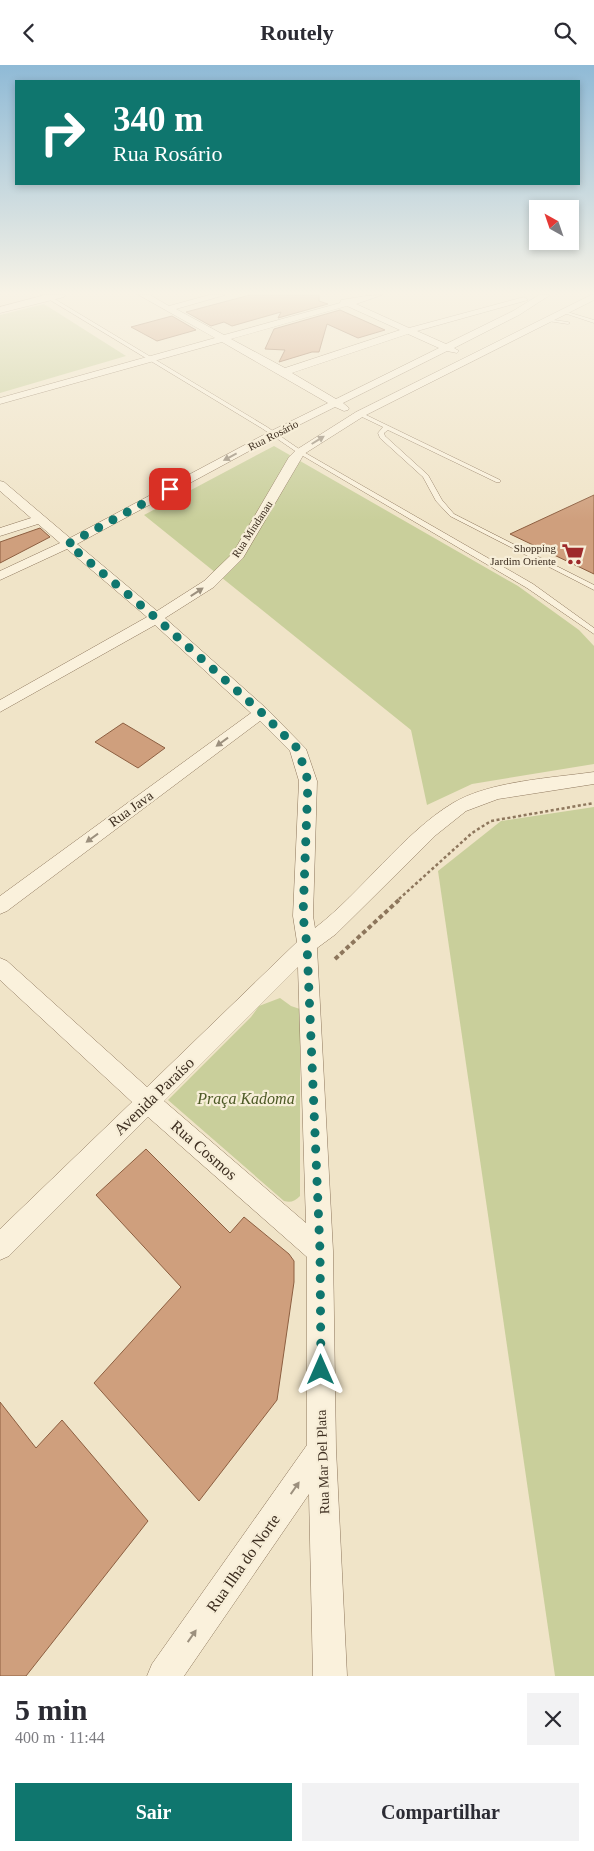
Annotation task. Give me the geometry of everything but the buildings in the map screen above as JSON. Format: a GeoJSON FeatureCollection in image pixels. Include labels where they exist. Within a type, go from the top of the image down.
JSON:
{"type":"FeatureCollection","features":[{"type":"Feature","properties":{"kind":"street"},"geometry":{"type":"LineString","coordinates":[[0,401],[110,370]]}},
{"type":"Feature","properties":{"kind":"street"},"geometry":{"type":"LineString","coordinates":[[280,370],[337,402],[354,417]]}},
{"type":"Feature","properties":{"kind":"street"},"geometry":{"type":"LineString","coordinates":[[284,372],[289,370]]}},
{"type":"Feature","properties":{"kind":"street","name":"Rua Rosário"},"geometry":{"type":"LineString","coordinates":[[0,577],[68,544],[273,434],[402,370]]}},
{"type":"Feature","properties":{"kind":"street","name":"Rua Mindanau"},"geometry":{"type":"LineString","coordinates":[[0,707],[156,618],[209,584],[238,555],[295,457],[300,452],[354,417],[448,370]]}},
{"type":"Feature","properties":{"kind":"street","name":"Rua Mar Del Plata"},"geometry":{"type":"LineString","coordinates":[[0,485],[156,618],[262,713],[298,749],[308,781],[303,916],[307,945],[320,1251],[322,1449],[330,1676]]}},
{"type":"Feature","properties":{"kind":"street"},"geometry":{"type":"LineString","coordinates":[[0,532],[39,519]]}},
{"type":"Feature","properties":{"kind":"street","name":"Rua Java"},"geometry":{"type":"LineString","coordinates":[[0,906],[262,713]]}},
{"type":"Feature","properties":{"kind":"street","name":"Avenida Paraíso"},"geometry":{"type":"LineString","coordinates":[[0,1247],[307,945],[329,928],[430,830],[460,807],[495,793],[594,778]]}},
{"type":"Feature","properties":{"kind":"street","name":"Rua Cosmos"},"geometry":{"type":"LineString","coordinates":[[0,967],[148,1102],[320,1251]]}},
{"type":"Feature","properties":{"kind":"street","name":"Rua Ilha do Norte"},"geometry":{"type":"LineString","coordinates":[[164,1676],[322,1449]]}},
{"type":"Feature","properties":{"kind":"lane"},"geometry":{"type":"LineString","coordinates":[[168,370],[300,452],[530,587],[594,632]]}},
{"type":"Feature","properties":{"kind":"lane"},"geometry":{"type":"LineString","coordinates":[[354,417],[388,427],[498,481]]}},
{"type":"Feature","properties":{"kind":"lane"},"geometry":{"type":"LineString","coordinates":[[388,427],[381,433],[386,443],[406,456],[426,476],[438,501],[452,515],[594,588]]}},
{"type":"Feature","properties":{"kind":"path"},"geometry":{"type":"LineString","coordinates":[[335,959],[429,871],[472,833],[491,821],[594,803]]}},
{"type":"Feature","properties":{"kind":"green space"},"geometry":{"type":"Polygon","coordinates":[[[0,370],[78,370],[0,393],[0,370]]]}},
{"type":"Feature","properties":{"kind":"green space"},"geometry":{"type":"Polygon","coordinates":[[[274,446],[518,586],[579,630],[594,646],[594,764],[472,784],[427,805],[411,730],[144,515],[274,446]]]}},
{"type":"Feature","properties":{"kind":"green space"},"geometry":{"type":"Polygon","coordinates":[[[594,807],[594,1676],[555,1676],[438,871],[501,821],[594,807]]]}},
{"type":"Feature","properties":{"kind":"green space","name":"Praça Kadoma"},"geometry":{"type":"Polygon","coordinates":[[[280,998],[291,1006],[300,1009],[300,1196],[289,1202],[284,1201],[168,1100],[251,1017],[259,1006],[280,998]]]}},
{"type":"Feature","properties":{"kind":"place","name":"Shopping Jardim Oriente"},"geometry":{"type":"Point","coordinates":[573,554]}},
{"type":"Feature","properties":{"kind":"route"},"geometry":{"type":"LineString","coordinates":[[170,489],[68,544],[156,618],[262,713],[298,749],[308,781],[303,916],[307,945],[320,1251],[321,1370]]}}]}
